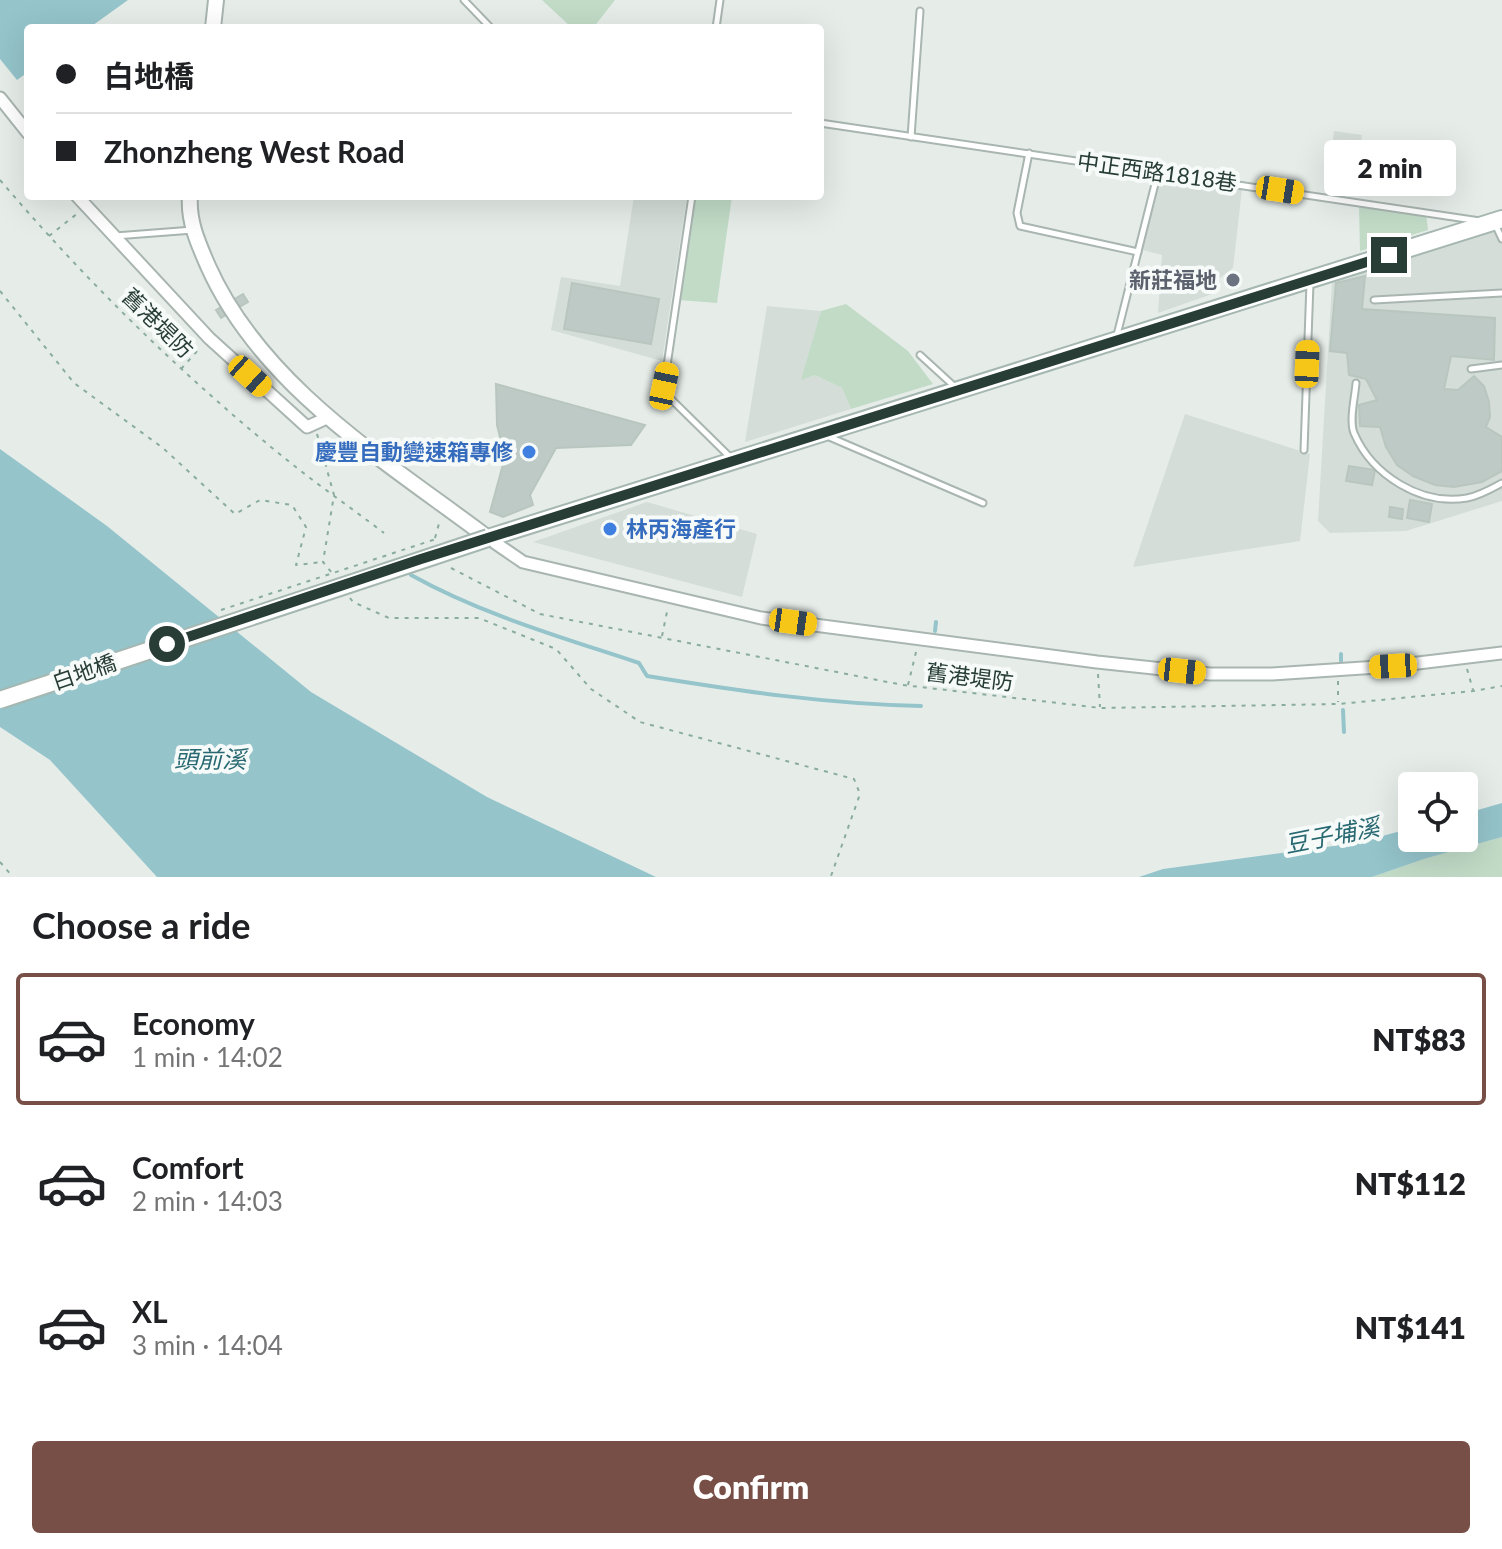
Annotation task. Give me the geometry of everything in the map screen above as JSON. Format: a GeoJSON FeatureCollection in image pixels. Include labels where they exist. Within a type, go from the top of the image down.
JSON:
{"type":"FeatureCollection","features":[{"type":"Feature","properties":{"kind":"main road","name":"白地橋"},"geometry":{"type":"LineString","coordinates":[[0,700],[488,538],[1310,278],[1499,222]]}},
{"type":"Feature","properties":{"kind":"street"},"geometry":{"type":"LineString","coordinates":[[213,24],[216,0]]}},
{"type":"Feature","properties":{"kind":"street"},"geometry":{"type":"LineString","coordinates":[[0,98],[24,128]]}},
{"type":"Feature","properties":{"kind":"street"},"geometry":{"type":"LineString","coordinates":[[80,200],[209,338],[307,427],[329,417]]}},
{"type":"Feature","properties":{"kind":"street"},"geometry":{"type":"LineString","coordinates":[[190,200],[194,230],[227,303],[249,336],[281,372],[329,417],[523,562],[761,618],[1210,674],[1272,674],[1465,659],[1502,653]]}},
{"type":"Feature","properties":{"kind":"lane"},"geometry":{"type":"LineString","coordinates":[[464,0],[487,24]]}},
{"type":"Feature","properties":{"kind":"lane"},"geometry":{"type":"LineString","coordinates":[[717,24],[720,0]]}},
{"type":"Feature","properties":{"kind":"lane"},"geometry":{"type":"LineString","coordinates":[[911,137],[920,11]]}},
{"type":"Feature","properties":{"kind":"lane","name":"中正西路1818巷"},"geometry":{"type":"LineString","coordinates":[[824,124],[1499,222]]}},
{"type":"Feature","properties":{"kind":"lane"},"geometry":{"type":"LineString","coordinates":[[1029,153],[1017,213],[1020,226],[1138,252]]}},
{"type":"Feature","properties":{"kind":"lane"},"geometry":{"type":"LineString","coordinates":[[1115,340],[1158,172]]}},
{"type":"Feature","properties":{"kind":"lane"},"geometry":{"type":"LineString","coordinates":[[691,200],[664,386],[669,397],[733,461]]}},
{"type":"Feature","properties":{"kind":"lane"},"geometry":{"type":"LineString","coordinates":[[1499,222],[1502,239]]}},
{"type":"Feature","properties":{"kind":"lane"},"geometry":{"type":"LineString","coordinates":[[114,236],[194,230]]}},
{"type":"Feature","properties":{"kind":"lane"},"geometry":{"type":"LineString","coordinates":[[1304,450],[1310,278]]}},
{"type":"Feature","properties":{"kind":"lane"},"geometry":{"type":"LineString","coordinates":[[1374,300],[1502,293]]}},
{"type":"Feature","properties":{"kind":"lane"},"geometry":{"type":"LineString","coordinates":[[920,355],[958,390]]}},
{"type":"Feature","properties":{"kind":"lane"},"geometry":{"type":"LineString","coordinates":[[1471,369],[1502,365]]}},
{"type":"Feature","properties":{"kind":"lane"},"geometry":{"type":"LineString","coordinates":[[1356,383],[1353,431],[1378,466],[1395,481],[1409,490],[1434,498],[1467,498],[1502,483]]}},
{"type":"Feature","properties":{"kind":"lane"},"geometry":{"type":"LineString","coordinates":[[822,434],[983,503]]}},
{"type":"Feature","properties":{"kind":"path","name":"舊港堤防"},"geometry":{"type":"LineString","coordinates":[[0,180],[48,236],[181,369],[283,458],[384,533]]}},
{"type":"Feature","properties":{"kind":"path"},"geometry":{"type":"LineString","coordinates":[[48,236],[86,208]]}},
{"type":"Feature","properties":{"kind":"path"},"geometry":{"type":"LineString","coordinates":[[0,291],[74,383],[163,448],[235,514],[260,500],[292,505],[306,527],[296,565],[323,562]]}},
{"type":"Feature","properties":{"kind":"path"},"geometry":{"type":"LineString","coordinates":[[181,369],[209,338]]}},
{"type":"Feature","properties":{"kind":"path"},"geometry":{"type":"LineString","coordinates":[[315,425],[334,495],[323,562],[338,582]]}},
{"type":"Feature","properties":{"kind":"path","name":"舊港堤防"},"geometry":{"type":"LineString","coordinates":[[451,568],[540,614],[908,685],[1101,708],[1339,704],[1502,686]]}},
{"type":"Feature","properties":{"kind":"path"},"geometry":{"type":"LineString","coordinates":[[346,592],[353,602],[389,618],[479,618],[556,649],[591,689],[640,722],[854,779],[860,794],[831,876]]}},
{"type":"Feature","properties":{"kind":"path"},"geometry":{"type":"LineString","coordinates":[[662,637],[670,597]]}},
{"type":"Feature","properties":{"kind":"path"},"geometry":{"type":"LineString","coordinates":[[908,685],[919,639]]}},
{"type":"Feature","properties":{"kind":"path"},"geometry":{"type":"LineString","coordinates":[[1465,659],[1473,691]]}},
{"type":"Feature","properties":{"kind":"path"},"geometry":{"type":"LineString","coordinates":[[1097,662],[1101,708]]}},
{"type":"Feature","properties":{"kind":"path"},"geometry":{"type":"LineString","coordinates":[[1338,669],[1339,704]]}},
{"type":"Feature","properties":{"kind":"path"},"geometry":{"type":"LineString","coordinates":[[0,862],[13,877]]}},
{"type":"Feature","properties":{"kind":"shaded area"},"geometry":{"type":"Polygon","coordinates":[[[1334,131],[1362,135],[1355,193],[1327,186],[1334,131]]]}},
{"type":"Feature","properties":{"kind":"shaded area"},"geometry":{"type":"Polygon","coordinates":[[[1154,175],[1242,189],[1233,268],[1217,280],[1215,293],[1158,313],[1162,255],[1139,249],[1154,175]]]}},
{"type":"Feature","properties":{"kind":"shaded area"},"geometry":{"type":"Polygon","coordinates":[[[633,200],[686,200],[662,361],[551,330],[561,277],[620,286],[633,200]]]}},
{"type":"Feature","properties":{"kind":"shaded area"},"geometry":{"type":"Polygon","coordinates":[[[1491,228],[1502,229],[1502,501],[1406,531],[1330,533],[1318,521],[1332,283],[1491,228]]]}},
{"type":"Feature","properties":{"kind":"shaded area"},"geometry":{"type":"Polygon","coordinates":[[[767,306],[821,311],[802,379],[815,375],[842,388],[851,409],[745,442],[767,306]]]}},
{"type":"Feature","properties":{"kind":"shaded area"},"geometry":{"type":"Polygon","coordinates":[[[1185,414],[1310,454],[1300,541],[1133,567],[1185,414]]]}},
{"type":"Feature","properties":{"kind":"shaded area"},"geometry":{"type":"Polygon","coordinates":[[[647,502],[757,534],[742,597],[533,542],[647,502]]]}},
{"type":"Feature","properties":{"kind":"green space"},"geometry":{"type":"Polygon","coordinates":[[[542,0],[615,0],[596,24],[568,24],[542,0]]]}},
{"type":"Feature","properties":{"kind":"green space"},"geometry":{"type":"Polygon","coordinates":[[[694,200],[731,200],[717,303],[679,300],[694,200]]]}},
{"type":"Feature","properties":{"kind":"green space"},"geometry":{"type":"Polygon","coordinates":[[[1359,206],[1426,213],[1428,230],[1360,251],[1359,206]]]}},
{"type":"Feature","properties":{"kind":"green space"},"geometry":{"type":"Polygon","coordinates":[[[846,304],[908,351],[933,384],[851,409],[842,388],[815,375],[801,380],[821,311],[846,304]]]}},
{"type":"Feature","properties":{"kind":"green space"},"geometry":{"type":"Polygon","coordinates":[[[1502,837],[1502,877],[1372,877],[1449,852],[1478,852],[1478,844],[1502,837]]]}},
{"type":"Feature","properties":{"kind":"water"},"geometry":{"type":"Polygon","coordinates":[[[0,0],[128,0],[95,24],[24,24],[24,75],[17,80],[0,59],[0,0]]]}},
{"type":"Feature","properties":{"kind":"water","name":"頭前溪"},"geometry":{"type":"Polygon","coordinates":[[[0,449],[107,526],[311,692],[487,797],[656,877],[157,877],[50,760],[0,727],[0,449]]]}},
{"type":"Feature","properties":{"kind":"water","name":"豆子埔溪"},"geometry":{"type":"Polygon","coordinates":[[[1502,803],[1502,837],[1478,844],[1478,810],[1502,803]]]}},
{"type":"Feature","properties":{"kind":"water","name":"豆子埔溪"},"geometry":{"type":"Polygon","coordinates":[[[1398,832],[1398,852],[1449,852],[1372,877],[1139,877],[1163,869],[1356,843],[1398,832]]]}},
{"type":"Feature","properties":{"kind":"building"},"geometry":{"type":"Polygon","coordinates":[[[1365,276],[1362,309],[1495,318],[1494,360],[1451,356],[1444,389],[1458,390],[1474,376],[1484,386],[1490,417],[1486,427],[1502,437],[1502,471],[1482,482],[1454,487],[1435,485],[1397,465],[1386,447],[1380,427],[1360,426],[1359,405],[1377,400],[1366,379],[1349,375],[1347,353],[1330,351],[1336,283],[1365,276]]]}},
{"type":"Feature","properties":{"kind":"building"},"geometry":{"type":"Polygon","coordinates":[[[572,283],[659,299],[651,344],[564,329],[572,283]]]}},
{"type":"Feature","properties":{"kind":"building"},"geometry":{"type":"Polygon","coordinates":[[[243,294],[248,302],[221,318],[216,310],[243,294]]]}},
{"type":"Feature","properties":{"kind":"building","name":"慶豐自動變速箱專修"},"geometry":{"type":"Polygon","coordinates":[[[496,384],[645,425],[631,445],[556,448],[530,495],[533,505],[503,517],[490,512],[505,457],[497,425],[496,384]]]}},
{"type":"Feature","properties":{"kind":"building"},"geometry":{"type":"Polygon","coordinates":[[[1349,466],[1375,470],[1372,485],[1346,481],[1349,466]]]}},
{"type":"Feature","properties":{"kind":"building"},"geometry":{"type":"Polygon","coordinates":[[[1410,500],[1432,504],[1429,522],[1407,518],[1410,500]]]}},
{"type":"Feature","properties":{"kind":"building"},"geometry":{"type":"Polygon","coordinates":[[[1390,507],[1403,509],[1402,519],[1389,517],[1390,507]]]}},
{"type":"Feature","properties":{"kind":"waterway"},"geometry":{"type":"LineString","coordinates":[[411,575],[494,614],[639,663],[647,676],[783,696],[921,706]]}},
{"type":"Feature","properties":{"kind":"waterway"},"geometry":{"type":"LineString","coordinates":[[935,631],[936,622]]}},
{"type":"Feature","properties":{"kind":"waterway"},"geometry":{"type":"LineString","coordinates":[[1341,654],[1341,661]]}},
{"type":"Feature","properties":{"kind":"waterway"},"geometry":{"type":"LineString","coordinates":[[1343,710],[1344,732]]}},
{"type":"Feature","properties":{"kind":"place","name":"新莊福地"},"geometry":{"type":"Point","coordinates":[1233,280]}},
{"type":"Feature","properties":{"kind":"place","name":"慶豐自動變速箱專修"},"geometry":{"type":"Point","coordinates":[529,452]}},
{"type":"Feature","properties":{"kind":"place","name":"林丙海產行"},"geometry":{"type":"Point","coordinates":[610,529]}},
{"type":"Feature","properties":{"kind":"route"},"geometry":{"type":"LineString","coordinates":[[167,644],[421,559],[1389,255]]}}]}
